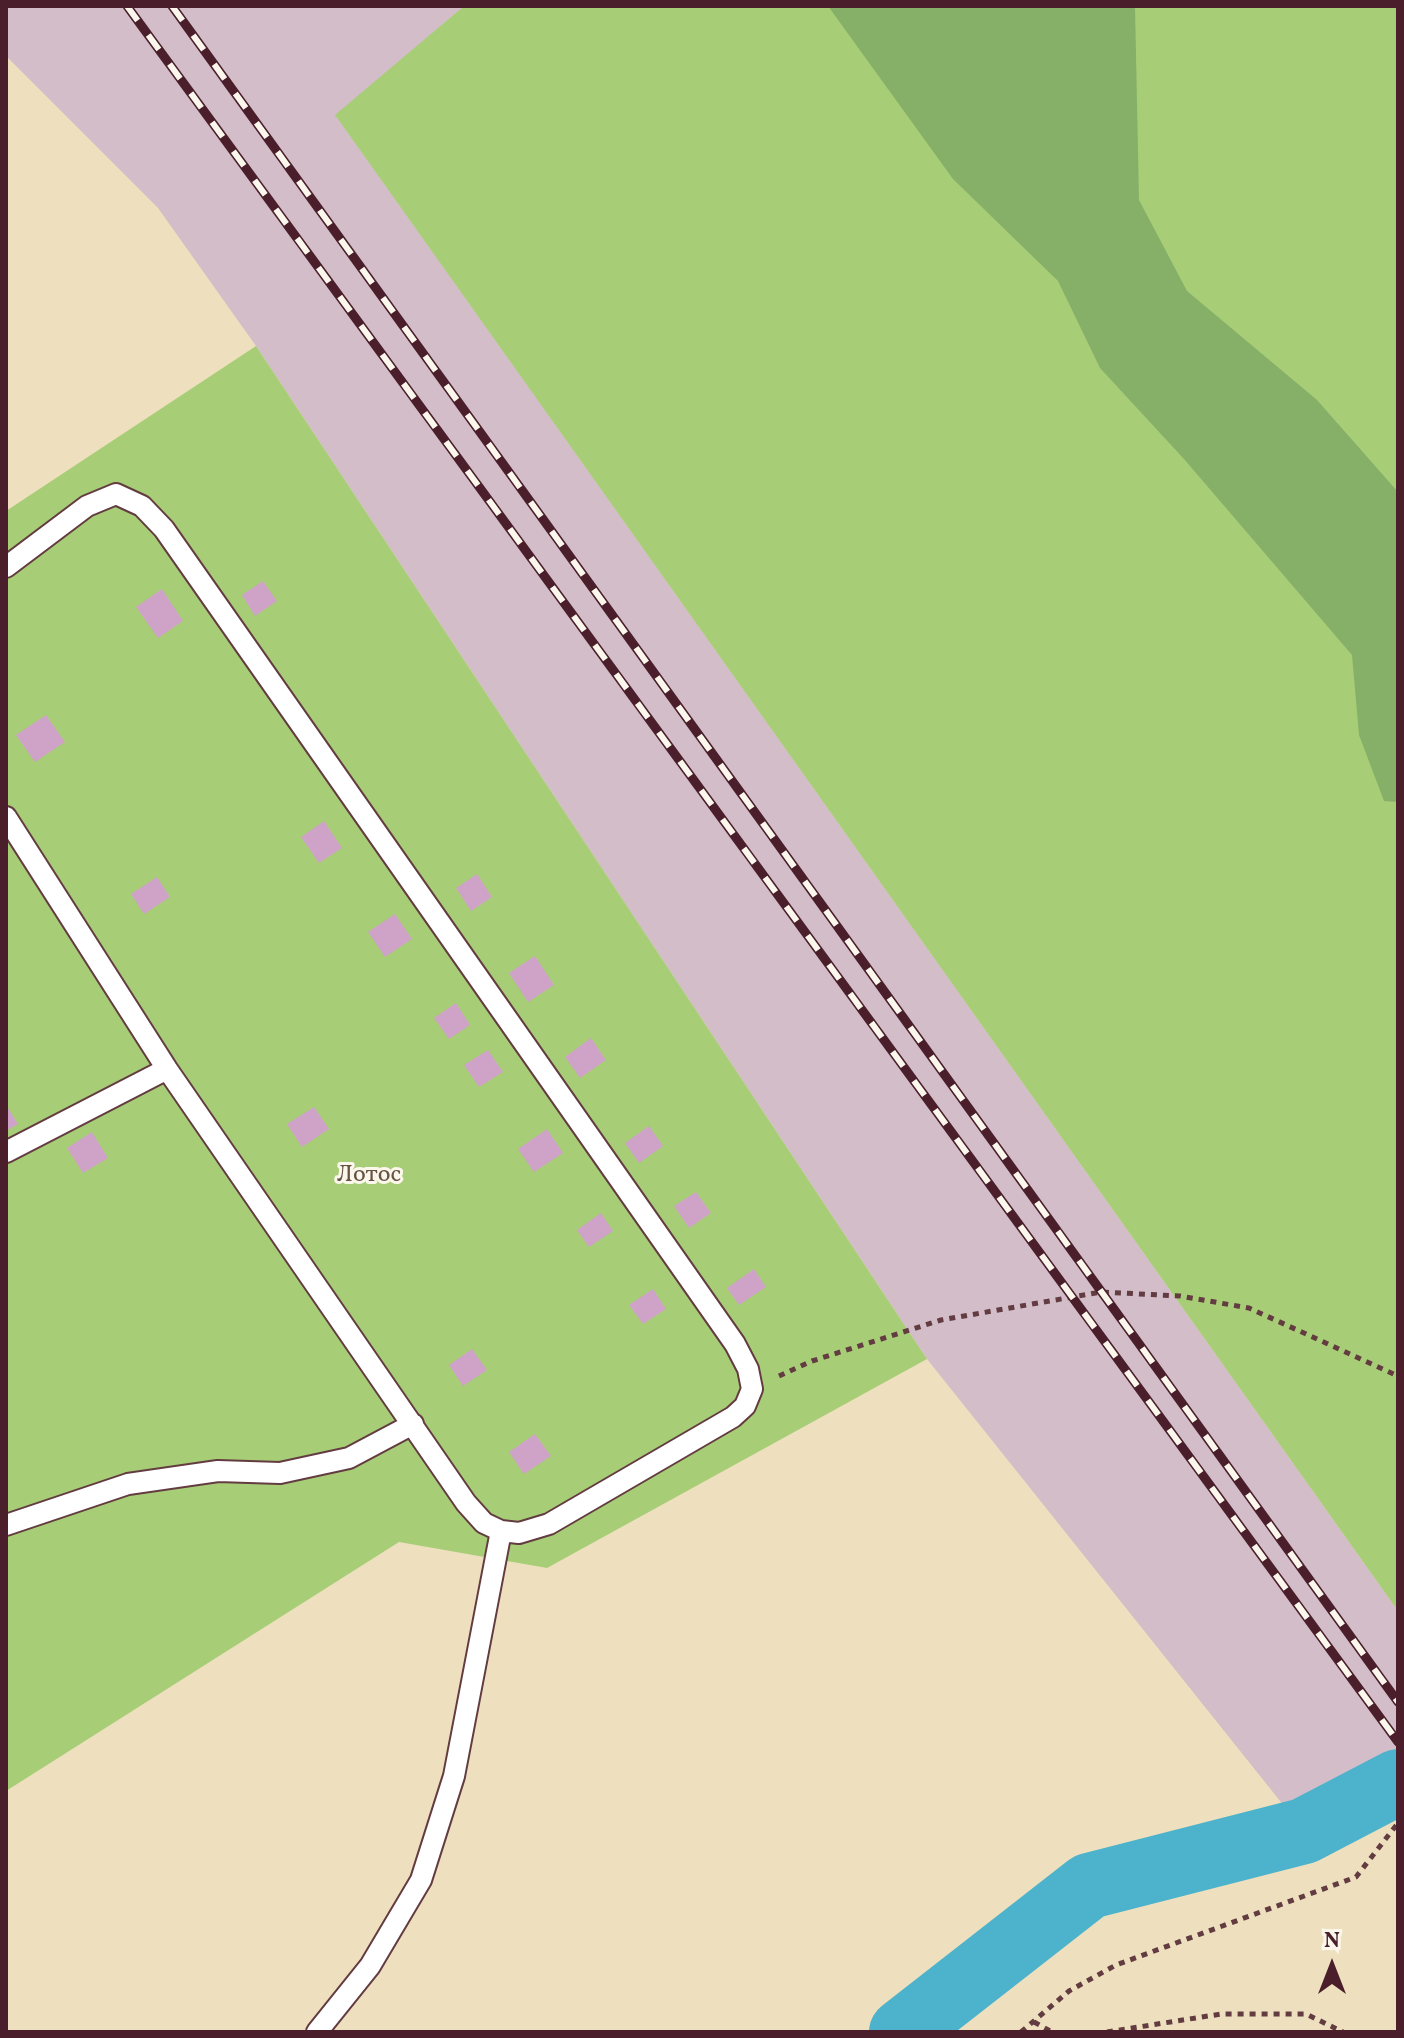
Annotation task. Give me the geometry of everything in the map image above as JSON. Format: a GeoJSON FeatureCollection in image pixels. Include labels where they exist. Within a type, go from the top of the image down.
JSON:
{"type":"FeatureCollection","features":[{"type":"Feature","properties":{"kind":"lane"},"geometry":{"type":"LineString","coordinates":[[6,567],[87,506],[116,494],[142,506],[164,529],[735,1344],[748,1369],[752,1389],[745,1406],[733,1417],[549,1524],[519,1533],[501,1531],[484,1523],[466,1503],[167,1069],[6,817]]}},
{"type":"Feature","properties":{"kind":"lane"},"geometry":{"type":"LineString","coordinates":[[6,1152],[167,1069]]}},
{"type":"Feature","properties":{"kind":"lane"},"geometry":{"type":"LineString","coordinates":[[6,1525],[128,1484],[218,1471],[280,1473],[349,1458],[413,1424]]}},
{"type":"Feature","properties":{"kind":"lane"},"geometry":{"type":"LineString","coordinates":[[317,2032],[370,1966],[421,1880],[454,1776],[501,1531]]}},
{"type":"Feature","properties":{"kind":"path"},"geometry":{"type":"LineString","coordinates":[[752,1389],[812,1361],[941,1320],[1101,1292],[1180,1296],[1249,1308],[1398,1376]]}},
{"type":"Feature","properties":{"kind":"path"},"geometry":{"type":"LineString","coordinates":[[1021,2032],[1069,1991],[1116,1965],[1356,1877],[1398,1823]]}},
{"type":"Feature","properties":{"kind":"path"},"geometry":{"type":"LineString","coordinates":[[1107,2032],[1221,2014],[1306,2014],[1343,2032]]}},
{"type":"Feature","properties":{"kind":"path"},"geometry":{"type":"LineString","coordinates":[[1034,2022],[1052,2032]]}},
{"type":"Feature","properties":{"kind":"shaded area"},"geometry":{"type":"Polygon","coordinates":[[[6,6],[464,6],[336,116],[1398,1611],[1398,1755],[1304,1831],[927,1359],[256,346],[158,208],[6,56],[6,6]]]}},
{"type":"Feature","properties":{"kind":"green space"},"geometry":{"type":"Polygon","coordinates":[[[464,6],[1398,6],[1398,1611],[335,115],[464,6]]]}},
{"type":"Feature","properties":{"kind":"green space"},"geometry":{"type":"Polygon","coordinates":[[[828,6],[1135,6],[1139,200],[1187,291],[1317,400],[1398,492],[1398,802],[1384,801],[1359,735],[1352,655],[1184,459],[1100,368],[1058,281],[953,179],[828,6]]]}},
{"type":"Feature","properties":{"kind":"green space","name":"Лотос"},"geometry":{"type":"Polygon","coordinates":[[[256,346],[927,1359],[547,1568],[399,1542],[6,1791],[6,511],[256,346]]]}},
{"type":"Feature","properties":{"kind":"building"},"geometry":{"type":"Polygon","coordinates":[[[263,581],[277,601],[255,616],[242,595],[263,581]]]}},
{"type":"Feature","properties":{"kind":"building"},"geometry":{"type":"Polygon","coordinates":[[[162,589],[183,621],[158,638],[136,607],[162,589]]]}},
{"type":"Feature","properties":{"kind":"building"},"geometry":{"type":"Polygon","coordinates":[[[46,715],[65,742],[35,762],[16,735],[46,715]]]}},
{"type":"Feature","properties":{"kind":"building"},"geometry":{"type":"Polygon","coordinates":[[[324,821],[342,848],[319,863],[301,837],[324,821]]]}},
{"type":"Feature","properties":{"kind":"building"},"geometry":{"type":"Polygon","coordinates":[[[477,874],[492,897],[471,911],[456,888],[477,874]]]}},
{"type":"Feature","properties":{"kind":"building"},"geometry":{"type":"Polygon","coordinates":[[[157,877],[170,897],[144,914],[131,894],[157,877]]]}},
{"type":"Feature","properties":{"kind":"building"},"geometry":{"type":"Polygon","coordinates":[[[395,914],[412,939],[385,957],[368,932],[395,914]]]}},
{"type":"Feature","properties":{"kind":"building"},"geometry":{"type":"Polygon","coordinates":[[[535,956],[554,985],[528,1002],[509,973],[535,956]]]}},
{"type":"Feature","properties":{"kind":"building"},"geometry":{"type":"Polygon","coordinates":[[[456,1003],[470,1025],[449,1039],[434,1018],[456,1003]]]}},
{"type":"Feature","properties":{"kind":"building"},"geometry":{"type":"Polygon","coordinates":[[[591,1038],[606,1060],[580,1078],[565,1057],[591,1038]]]}},
{"type":"Feature","properties":{"kind":"building"},"geometry":{"type":"Polygon","coordinates":[[[488,1050],[503,1072],[479,1087],[464,1065],[488,1050]]]}},
{"type":"Feature","properties":{"kind":"building"},"geometry":{"type":"Polygon","coordinates":[[[6,1105],[18,1124],[6,1131],[6,1105]]]}},
{"type":"Feature","properties":{"kind":"building"},"geometry":{"type":"Polygon","coordinates":[[[314,1107],[329,1129],[302,1147],[287,1124],[314,1107]]]}},
{"type":"Feature","properties":{"kind":"building"},"geometry":{"type":"Polygon","coordinates":[[[649,1126],[663,1146],[639,1163],[625,1143],[649,1126]]]}},
{"type":"Feature","properties":{"kind":"building"},"geometry":{"type":"Polygon","coordinates":[[[547,1129],[563,1153],[534,1172],[518,1149],[547,1129]]]}},
{"type":"Feature","properties":{"kind":"building"},"geometry":{"type":"Polygon","coordinates":[[[92,1132],[108,1158],[83,1173],[67,1148],[92,1132]]]}},
{"type":"Feature","properties":{"kind":"building"},"geometry":{"type":"Polygon","coordinates":[[[696,1192],[711,1213],[689,1228],[674,1206],[696,1192]]]}},
{"type":"Feature","properties":{"kind":"building"},"geometry":{"type":"Polygon","coordinates":[[[601,1213],[613,1231],[589,1247],[577,1230],[601,1213]]]}},
{"type":"Feature","properties":{"kind":"building"},"geometry":{"type":"Polygon","coordinates":[[[754,1269],[766,1287],[739,1305],[727,1288],[754,1269]]]}},
{"type":"Feature","properties":{"kind":"building"},"geometry":{"type":"Polygon","coordinates":[[[653,1289],[666,1309],[643,1324],[629,1305],[653,1289]]]}},
{"type":"Feature","properties":{"kind":"building"},"geometry":{"type":"Polygon","coordinates":[[[472,1349],[487,1370],[463,1386],[449,1365],[472,1349]]]}},
{"type":"Feature","properties":{"kind":"building"},"geometry":{"type":"Polygon","coordinates":[[[535,1434],[551,1456],[524,1474],[509,1452],[535,1434]]]}},
{"type":"Feature","properties":{"kind":"waterway"},"geometry":{"type":"LineString","coordinates":[[902,2032],[1089,1886],[1304,1831],[1398,1782]]}},
{"type":"Feature","properties":{"kind":"railway"},"geometry":{"type":"LineString","coordinates":[[127,6],[1398,1742]]}},
{"type":"Feature","properties":{"kind":"railway"},"geometry":{"type":"LineString","coordinates":[[172,6],[1398,1702]]}}]}
